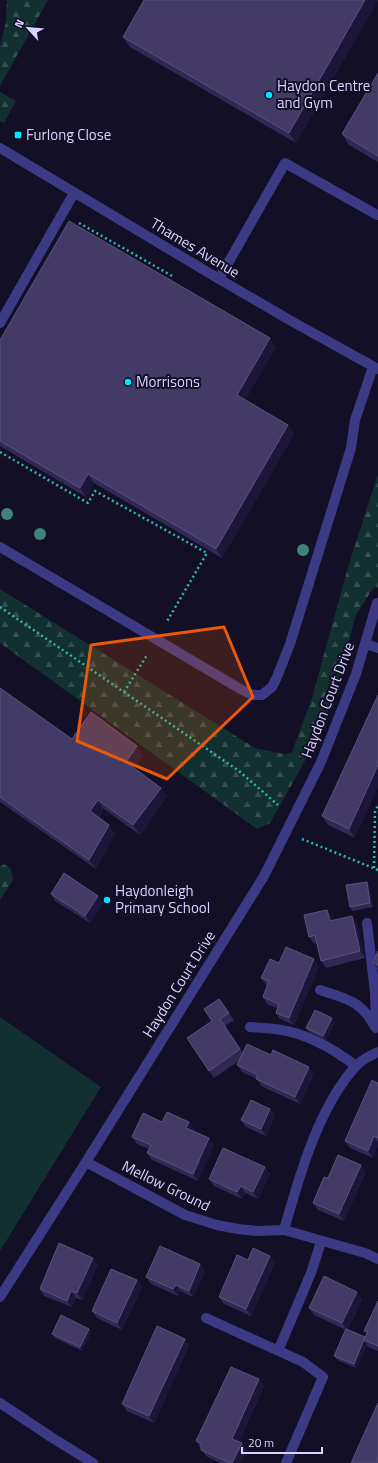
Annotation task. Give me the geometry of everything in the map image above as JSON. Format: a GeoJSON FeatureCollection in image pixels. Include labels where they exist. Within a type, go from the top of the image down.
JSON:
{"type":"FeatureCollection","features":[{"type":"Feature","properties":{"kind":"street","name":"Thames Avenue"},"geometry":{"type":"LineString","coordinates":[[0,148],[219,279],[376,368]]}},
{"type":"Feature","properties":{"kind":"street"},"geometry":{"type":"LineString","coordinates":[[219,279],[285,163],[377,215]]}},
{"type":"Feature","properties":{"kind":"street"},"geometry":{"type":"LineString","coordinates":[[0,323],[74,193]]}},
{"type":"Feature","properties":{"kind":"street"},"geometry":{"type":"LineString","coordinates":[[0,547],[242,690],[253,695],[262,695],[272,687],[292,637],[351,448],[355,420],[376,368]]}},
{"type":"Feature","properties":{"kind":"street","name":"Haydon Court Drive"},"geometry":{"type":"LineString","coordinates":[[0,1297],[264,876],[324,755],[356,674],[377,603]]}},
{"type":"Feature","properties":{"kind":"street"},"geometry":{"type":"LineString","coordinates":[[366,644],[378,648]]}},
{"type":"Feature","properties":{"kind":"street"},"geometry":{"type":"LineString","coordinates":[[367,923],[375,993],[377,1030]]}},
{"type":"Feature","properties":{"kind":"street"},"geometry":{"type":"LineString","coordinates":[[320,990],[339,996],[361,1007],[368,1014],[377,1030]]}},
{"type":"Feature","properties":{"kind":"street"},"geometry":{"type":"LineString","coordinates":[[250,1027],[282,1030],[295,1033],[332,1049],[356,1066]]}},
{"type":"Feature","properties":{"kind":"street"},"geometry":{"type":"LineString","coordinates":[[284,1230],[310,1150],[337,1093],[356,1066],[368,1056],[378,1052]]}},
{"type":"Feature","properties":{"kind":"street","name":"Mellow Ground"},"geometry":{"type":"LineString","coordinates":[[86,1162],[184,1215],[202,1221],[238,1229],[257,1231],[284,1230],[378,1258]]}},
{"type":"Feature","properties":{"kind":"street"},"geometry":{"type":"LineString","coordinates":[[278,1351],[311,1273],[321,1242]]}},
{"type":"Feature","properties":{"kind":"street"},"geometry":{"type":"LineString","coordinates":[[206,1318],[303,1362],[323,1377],[286,1463]]}},
{"type":"Feature","properties":{"kind":"street"},"geometry":{"type":"LineString","coordinates":[[0,1402],[51,1437],[93,1463]]}},
{"type":"Feature","properties":{"kind":"path"},"geometry":{"type":"LineString","coordinates":[[0,452],[88,503],[95,491],[207,554],[157,640],[124,692]]}},
{"type":"Feature","properties":{"kind":"path"},"geometry":{"type":"LineString","coordinates":[[0,607],[239,771],[293,818]]}},
{"type":"Feature","properties":{"kind":"path"},"geometry":{"type":"LineString","coordinates":[[374,868],[375,812],[378,806]]}},
{"type":"Feature","properties":{"kind":"path"},"geometry":{"type":"LineString","coordinates":[[286,833],[378,870]]}},
{"type":"Feature","properties":{"kind":"highlighted area"},"geometry":{"type":"Polygon","coordinates":[[[224,627],[253,697],[167,779],[77,741],[91,645],[224,627]]]}},
{"type":"Feature","properties":{"kind":"green space"},"geometry":{"type":"Polygon","coordinates":[[[7,0],[48,0],[0,86],[0,46],[6,22],[7,0]]]}},
{"type":"Feature","properties":{"kind":"green space"},"geometry":{"type":"Polygon","coordinates":[[[0,92],[16,101],[4,123],[0,121],[0,92]]]}},
{"type":"Feature","properties":{"kind":"green space"},"geometry":{"type":"Polygon","coordinates":[[[378,474],[378,588],[374,587],[356,615],[335,692],[320,733],[270,823],[257,829],[0,643],[0,589],[255,748],[285,754],[292,752],[312,698],[348,567],[378,474]]]}},
{"type":"Feature","properties":{"kind":"green space"},"geometry":{"type":"Polygon","coordinates":[[[4,864],[11,869],[13,880],[0,900],[0,866],[4,864]]]}},
{"type":"Feature","properties":{"kind":"green space"},"geometry":{"type":"Polygon","coordinates":[[[0,1017],[101,1087],[0,1251],[0,1017]]]}},
{"type":"Feature","properties":{"kind":"building","name":"Haydon Centre and Gym"},"geometry":{"type":"Polygon","coordinates":[[[144,0],[365,0],[289,133],[123,37],[144,0]]]}},
{"type":"Feature","properties":{"kind":"building"},"geometry":{"type":"Polygon","coordinates":[[[378,73],[378,156],[342,134],[378,73]]]}},
{"type":"Feature","properties":{"kind":"building","name":"Morrisons"},"geometry":{"type":"Polygon","coordinates":[[[69,221],[270,338],[237,395],[288,425],[216,549],[88,474],[80,488],[0,441],[0,340],[69,221]]]}},
{"type":"Feature","properties":{"kind":"building"},"geometry":{"type":"Polygon","coordinates":[[[0,688],[72,739],[91,712],[137,746],[126,762],[161,788],[133,825],[98,800],[90,811],[109,825],[89,860],[0,797],[0,688]]]}},
{"type":"Feature","properties":{"kind":"building"},"geometry":{"type":"Polygon","coordinates":[[[378,695],[378,765],[349,829],[322,816],[378,695]]]}},
{"type":"Feature","properties":{"kind":"building"},"geometry":{"type":"Polygon","coordinates":[[[64,873],[98,896],[85,916],[51,894],[64,873]]]}},
{"type":"Feature","properties":{"kind":"building"},"geometry":{"type":"Polygon","coordinates":[[[367,882],[370,903],[350,907],[346,885],[367,882]]]}},
{"type":"Feature","properties":{"kind":"building"},"geometry":{"type":"Polygon","coordinates":[[[327,910],[330,921],[352,916],[360,951],[321,961],[315,935],[309,937],[304,915],[327,910]]]}},
{"type":"Feature","properties":{"kind":"building"},"geometry":{"type":"Polygon","coordinates":[[[286,947],[314,959],[289,1018],[276,1013],[279,1004],[263,997],[269,981],[261,978],[270,959],[279,963],[286,947]]]}},
{"type":"Feature","properties":{"kind":"building"},"geometry":{"type":"Polygon","coordinates":[[[378,951],[378,965],[373,963],[378,951]]]}},
{"type":"Feature","properties":{"kind":"building"},"geometry":{"type":"Polygon","coordinates":[[[219,999],[229,1013],[220,1019],[240,1049],[209,1071],[187,1038],[212,1021],[204,1009],[219,999]]]}},
{"type":"Feature","properties":{"kind":"building"},"geometry":{"type":"Polygon","coordinates":[[[315,1010],[332,1018],[323,1036],[306,1028],[315,1010]]]}},
{"type":"Feature","properties":{"kind":"building"},"geometry":{"type":"Polygon","coordinates":[[[247,1044],[271,1055],[273,1050],[309,1067],[295,1097],[256,1079],[258,1075],[237,1065],[247,1044]]]}},
{"type":"Feature","properties":{"kind":"building"},"geometry":{"type":"Polygon","coordinates":[[[372,1080],[378,1083],[378,1138],[374,1136],[368,1151],[345,1141],[372,1080]]]}},
{"type":"Feature","properties":{"kind":"building"},"geometry":{"type":"Polygon","coordinates":[[[251,1100],[270,1109],[261,1129],[241,1120],[251,1100]]]}},
{"type":"Feature","properties":{"kind":"building"},"geometry":{"type":"Polygon","coordinates":[[[167,1112],[189,1122],[186,1128],[209,1138],[193,1174],[147,1153],[151,1145],[132,1137],[143,1113],[162,1122],[167,1112]]]}},
{"type":"Feature","properties":{"kind":"building"},"geometry":{"type":"Polygon","coordinates":[[[223,1148],[265,1167],[253,1192],[241,1186],[237,1192],[209,1179],[223,1148]]]}},
{"type":"Feature","properties":{"kind":"building"},"geometry":{"type":"Polygon","coordinates":[[[338,1155],[361,1165],[339,1214],[313,1203],[324,1177],[328,1178],[338,1155]]]}},
{"type":"Feature","properties":{"kind":"building"},"geometry":{"type":"Polygon","coordinates":[[[59,1243],[93,1258],[77,1293],[71,1291],[67,1301],[40,1289],[59,1243]]]}},
{"type":"Feature","properties":{"kind":"building"},"geometry":{"type":"Polygon","coordinates":[[[160,1246],[200,1264],[189,1291],[176,1285],[173,1289],[146,1277],[160,1246]]]}},
{"type":"Feature","properties":{"kind":"building"},"geometry":{"type":"Polygon","coordinates":[[[253,1248],[270,1256],[246,1309],[219,1297],[237,1255],[248,1260],[253,1248]]]}},
{"type":"Feature","properties":{"kind":"building"},"geometry":{"type":"Polygon","coordinates":[[[111,1269],[137,1280],[117,1323],[92,1311],[111,1269]]]}},
{"type":"Feature","properties":{"kind":"building"},"geometry":{"type":"Polygon","coordinates":[[[324,1276],[357,1292],[342,1323],[309,1308],[324,1276]]]}},
{"type":"Feature","properties":{"kind":"building"},"geometry":{"type":"Polygon","coordinates":[[[378,1301],[378,1346],[364,1340],[368,1331],[364,1331],[378,1301]]]}},
{"type":"Feature","properties":{"kind":"building"},"geometry":{"type":"Polygon","coordinates":[[[61,1315],[89,1329],[80,1347],[52,1334],[61,1315]]]}},
{"type":"Feature","properties":{"kind":"building"},"geometry":{"type":"Polygon","coordinates":[[[157,1326],[185,1339],[149,1416],[122,1404],[157,1326]]]}},
{"type":"Feature","properties":{"kind":"building"},"geometry":{"type":"Polygon","coordinates":[[[346,1329],[365,1337],[354,1364],[334,1356],[346,1329]]]}},
{"type":"Feature","properties":{"kind":"building"},"geometry":{"type":"Polygon","coordinates":[[[231,1367],[259,1379],[232,1439],[242,1443],[232,1463],[230,1463],[201,1450],[201,1443],[196,1441],[231,1367]]]}},
{"type":"Feature","properties":{"kind":"building"},"geometry":{"type":"Polygon","coordinates":[[[378,1403],[378,1463],[351,1463],[378,1403]]]}},
{"type":"Feature","properties":{"kind":"place","name":"Haydon Centre and Gym"},"geometry":{"type":"Point","coordinates":[269,95]}},
{"type":"Feature","properties":{"kind":"place","name":"Furlong Close"},"geometry":{"type":"Point","coordinates":[18,135]}},
{"type":"Feature","properties":{"kind":"place","name":"Morrisons"},"geometry":{"type":"Point","coordinates":[128,382]}},
{"type":"Feature","properties":{"kind":"place","name":"Haydonleigh Primary School"},"geometry":{"type":"Point","coordinates":[107,900]}}]}
